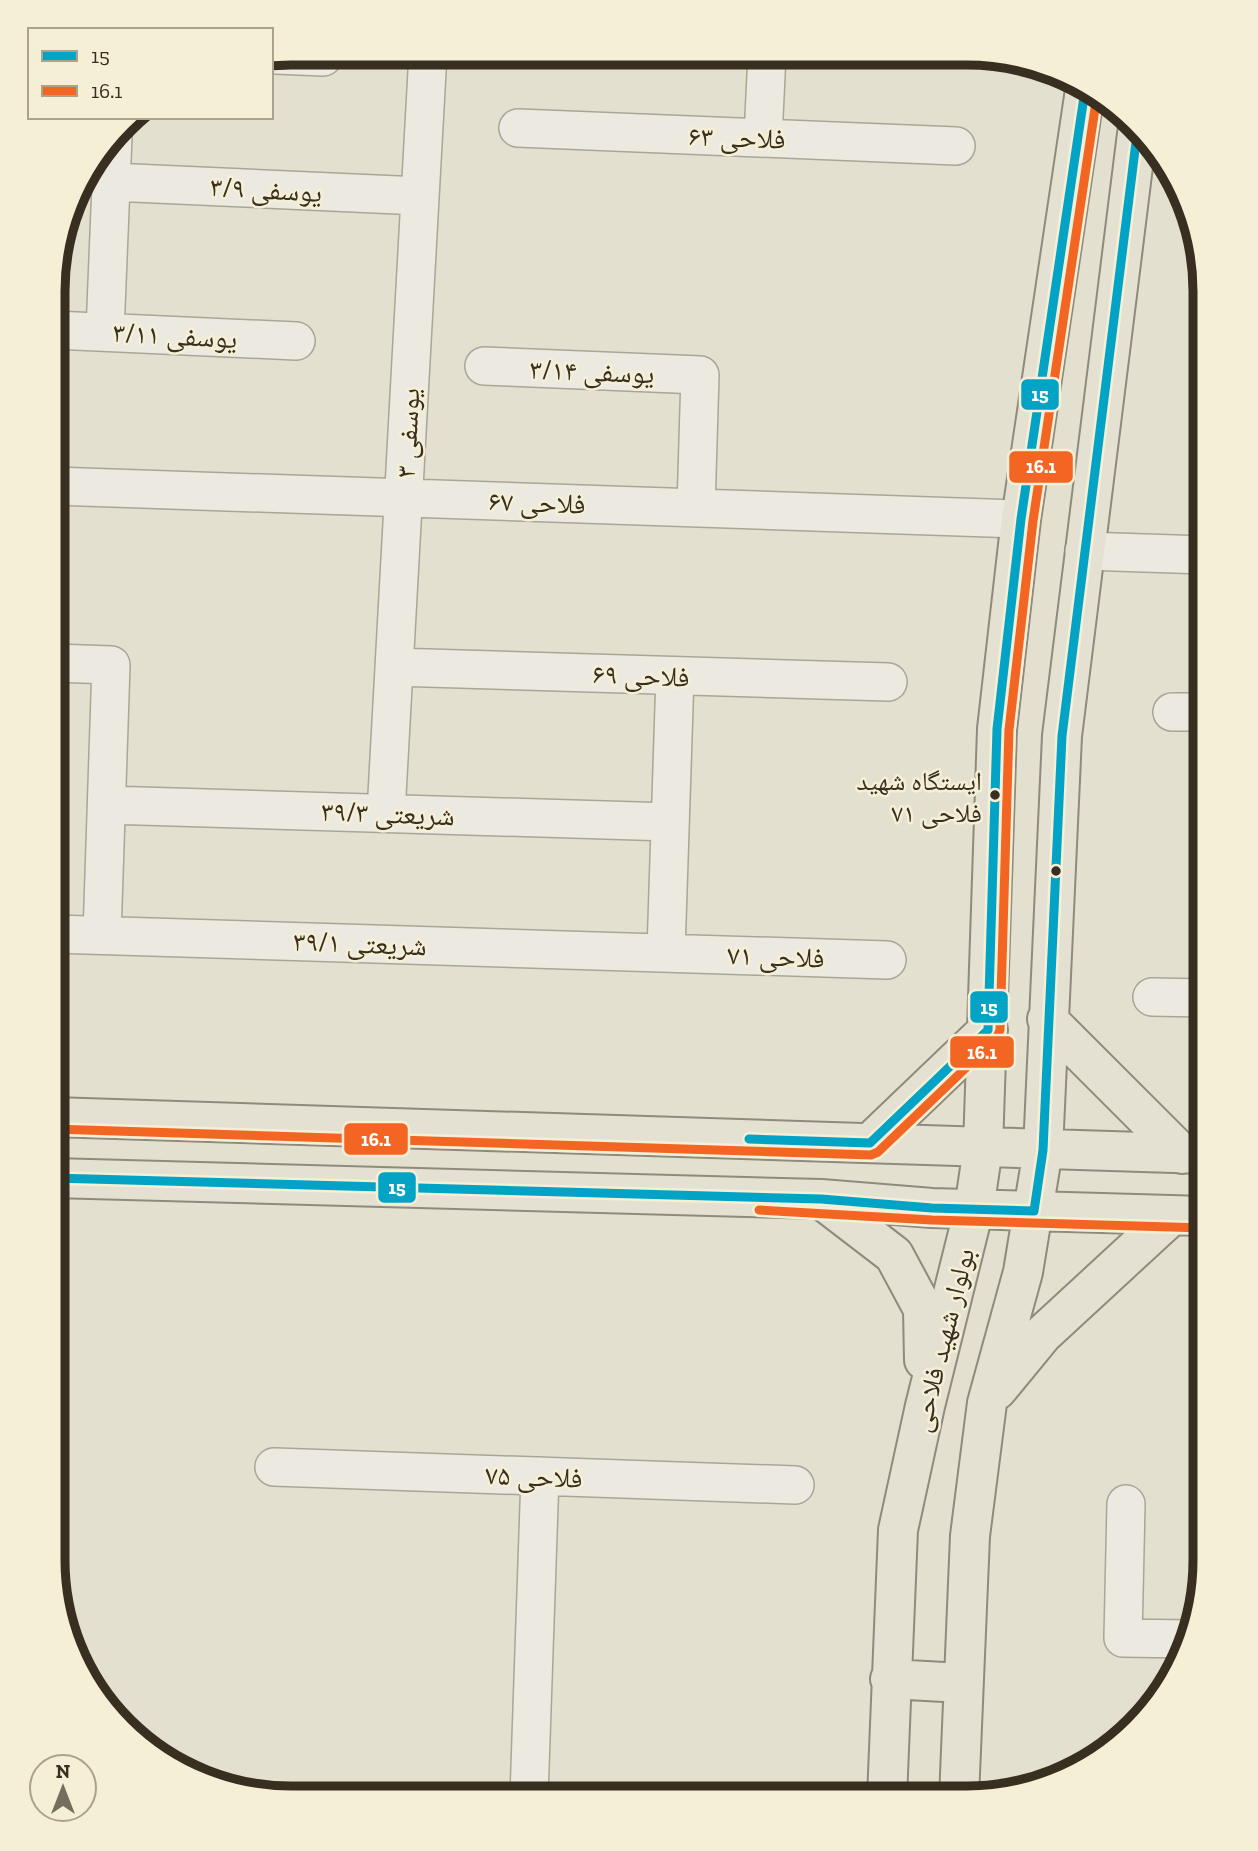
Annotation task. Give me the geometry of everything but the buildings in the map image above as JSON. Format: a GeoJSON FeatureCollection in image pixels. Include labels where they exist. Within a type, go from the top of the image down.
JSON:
{"type":"FeatureCollection","features":[{"type":"Feature","properties":{"kind":"main road","name":"بولوار شهید فلاحی"},"geometry":{"type":"LineString","coordinates":[[887,1786],[898,1530],[925,1406],[974,1209],[983,1148],[997,729],[1021,519],[1084,97]]}},
{"type":"Feature","properties":{"kind":"main road","name":"بولوار شهید فلاحی"},"geometry":{"type":"LineString","coordinates":[[958,1786],[970,1536],[987,1403],[1023,1272],[1042,1150],[1062,736],[1136,141]]}},
{"type":"Feature","properties":{"kind":"main road"},"geometry":{"type":"LineString","coordinates":[[1047,1019],[1193,1153]]}},
{"type":"Feature","properties":{"kind":"main road"},"geometry":{"type":"LineString","coordinates":[[870,1143],[988,1030]]}},
{"type":"Feature","properties":{"kind":"main road"},"geometry":{"type":"LineString","coordinates":[[65,1117],[1193,1154]]}},
{"type":"Feature","properties":{"kind":"main road"},"geometry":{"type":"LineString","coordinates":[[65,1178],[821,1199],[974,1209],[1189,1215]]}},
{"type":"Feature","properties":{"kind":"main road"},"geometry":{"type":"LineString","coordinates":[[821,1199],[894,1255],[923,1309],[925,1406]]}},
{"type":"Feature","properties":{"kind":"main road"},"geometry":{"type":"LineString","coordinates":[[987,1403],[1042,1334],[1189,1215]]}},
{"type":"Feature","properties":{"kind":"main road"},"geometry":{"type":"LineString","coordinates":[[890,1679],[962,1683]]}},
{"type":"Feature","properties":{"kind":"street","name":"یوسفی ۳"},"geometry":{"type":"LineString","coordinates":[[386,813],[427,65]]}},
{"type":"Feature","properties":{"kind":"street"},"geometry":{"type":"LineString","coordinates":[[763,138],[766,65]]}},
{"type":"Feature","properties":{"kind":"street","name":"فلاحی ۶۳"},"geometry":{"type":"LineString","coordinates":[[518,128],[956,146]]}},
{"type":"Feature","properties":{"kind":"street"},"geometry":{"type":"LineString","coordinates":[[104,332],[112,153]]}},
{"type":"Feature","properties":{"kind":"street","name":"یوسفی ۳/۹"},"geometry":{"type":"LineString","coordinates":[[111,182],[420,196]]}},
{"type":"Feature","properties":{"kind":"street","name":"یوسفی ۳/۱۱"},"geometry":{"type":"LineString","coordinates":[[65,330],[296,341]]}},
{"type":"Feature","properties":{"kind":"street","name":"یوسفی ۳/۱۴"},"geometry":{"type":"LineString","coordinates":[[484,366],[700,375],[696,508]]}},
{"type":"Feature","properties":{"kind":"street","name":"فلاحی ۶۷"},"geometry":{"type":"LineString","coordinates":[[65,486],[1021,519]]}},
{"type":"Feature","properties":{"kind":"street"},"geometry":{"type":"LineString","coordinates":[[1084,551],[1193,555]]}},
{"type":"Feature","properties":{"kind":"street"},"geometry":{"type":"LineString","coordinates":[[65,663],[111,665],[102,935]]}},
{"type":"Feature","properties":{"kind":"street","name":"فلاحی ۶۹"},"geometry":{"type":"LineString","coordinates":[[394,667],[888,682]]}},
{"type":"Feature","properties":{"kind":"street"},"geometry":{"type":"LineString","coordinates":[[666,953],[675,676]]}},
{"type":"Feature","properties":{"kind":"street","name":"شریعتی ۳۹/۳"},"geometry":{"type":"LineString","coordinates":[[107,804],[670,822]]}},
{"type":"Feature","properties":{"kind":"street","name":"شریعتی ۳۹/۱"},"geometry":{"type":"LineString","coordinates":[[65,934],[666,953]]}},
{"type":"Feature","properties":{"kind":"street","name":"فلاحی ۷۱"},"geometry":{"type":"LineString","coordinates":[[666,953],[887,960]]}},
{"type":"Feature","properties":{"kind":"street"},"geometry":{"type":"LineString","coordinates":[[1152,997],[1193,998]]}},
{"type":"Feature","properties":{"kind":"street","name":"فلاحی ۷۵"},"geometry":{"type":"LineString","coordinates":[[274,1467],[795,1485]]}},
{"type":"Feature","properties":{"kind":"street"},"geometry":{"type":"LineString","coordinates":[[529,1786],[540,1476]]}},
{"type":"Feature","properties":{"kind":"street"},"geometry":{"type":"LineString","coordinates":[[1126,1504],[1123,1638],[1179,1639]]}},
{"type":"Feature","properties":{"kind":"transit line","name":"15"},"geometry":{"type":"LineString","coordinates":[[749,1139],[870,1143],[988,1030],[997,729],[1021,519],[1084,97]]}},
{"type":"Feature","properties":{"kind":"transit line","name":"16.1"},"geometry":{"type":"LineString","coordinates":[[65,1129],[871,1155],[878,1152],[996,1039],[1000,1030],[1009,730],[1033,521],[1096,105]]}},
{"type":"Feature","properties":{"kind":"transit line","name":"15"},"geometry":{"type":"LineString","coordinates":[[65,1178],[821,1199],[932,1208],[1034,1211],[1043,1150],[1062,736],[1136,141]]}},
{"type":"Feature","properties":{"kind":"transit line","name":"16.1"},"geometry":{"type":"LineString","coordinates":[[759,1210],[932,1220],[1193,1228]]}},
{"type":"Feature","properties":{"kind":"place","name":"ایستگاه شهید فلاحی ۷۱"},"geometry":{"type":"Point","coordinates":[995,795]}}]}
